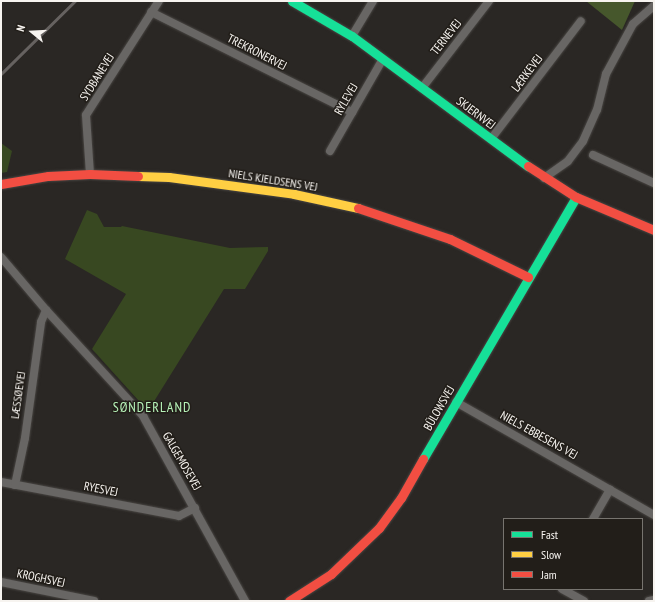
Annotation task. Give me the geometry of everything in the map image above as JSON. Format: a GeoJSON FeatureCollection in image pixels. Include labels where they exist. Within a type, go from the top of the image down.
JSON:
{"type":"FeatureCollection","features":[{"type":"Feature","properties":{"kind":"street","name":"SYDBANEVEJ"},"geometry":{"type":"LineString","coordinates":[[90,174],[86,116],[159,1]]}},
{"type":"Feature","properties":{"kind":"street","name":"SKJERNVEJ"},"geometry":{"type":"LineString","coordinates":[[292,1],[352,36],[544,178],[576,197],[654,230]]}},
{"type":"Feature","properties":{"kind":"street"},"geometry":{"type":"LineString","coordinates":[[352,36],[373,1]]}},
{"type":"Feature","properties":{"kind":"street","name":"TERNEVEJ"},"geometry":{"type":"LineString","coordinates":[[422,88],[489,1]]}},
{"type":"Feature","properties":{"kind":"street"},"geometry":{"type":"LineString","coordinates":[[544,178],[568,161],[583,141],[597,110],[606,74],[633,24],[654,6]]}},
{"type":"Feature","properties":{"kind":"street","name":"TREKRONERVEJ"},"geometry":{"type":"LineString","coordinates":[[151,12],[352,112]]}},
{"type":"Feature","properties":{"kind":"street","name":"LÆRKEVEJ"},"geometry":{"type":"LineString","coordinates":[[491,139],[581,22]]}},
{"type":"Feature","properties":{"kind":"street","name":"RYLEVEJ"},"geometry":{"type":"LineString","coordinates":[[330,151],[383,59]]}},
{"type":"Feature","properties":{"kind":"street"},"geometry":{"type":"LineString","coordinates":[[593,155],[654,183]]}},
{"type":"Feature","properties":{"kind":"street","name":"NIELS KJELDSENS VEJ"},"geometry":{"type":"LineString","coordinates":[[1,184],[48,176],[90,174],[169,177],[294,194],[367,210],[450,239],[528,277]]}},
{"type":"Feature","properties":{"kind":"street","name":"BÜLOWSVEJ"},"geometry":{"type":"LineString","coordinates":[[289,601],[331,574],[379,528],[401,498],[528,277],[576,197]]}},
{"type":"Feature","properties":{"kind":"street","name":"GALGEMOSEVEJ"},"geometry":{"type":"LineString","coordinates":[[1,257],[46,310],[143,416],[196,508],[245,601]]}},
{"type":"Feature","properties":{"kind":"street","name":"LÆSSØEVEJ"},"geometry":{"type":"LineString","coordinates":[[15,485],[24,438],[41,322],[46,310]]}},
{"type":"Feature","properties":{"kind":"street","name":"NIELS EBBESENS VEJ"},"geometry":{"type":"LineString","coordinates":[[456,402],[654,515]]}},
{"type":"Feature","properties":{"kind":"street","name":"RYESVEJ"},"geometry":{"type":"LineString","coordinates":[[1,482],[179,516],[196,508]]}},
{"type":"Feature","properties":{"kind":"street"},"geometry":{"type":"LineString","coordinates":[[594,518],[610,489]]}},
{"type":"Feature","properties":{"kind":"street","name":"KROGHSVEJ"},"geometry":{"type":"LineString","coordinates":[[1,582],[76,599],[94,601]]}},
{"type":"Feature","properties":{"kind":"street"},"geometry":{"type":"LineString","coordinates":[[564,590],[584,601]]}},
{"type":"Feature","properties":{"kind":"street"},"geometry":{"type":"LineString","coordinates":[[649,601],[654,600]]}},
{"type":"Feature","properties":{"kind":"green space"},"geometry":{"type":"Polygon","coordinates":[[[586,1],[635,1],[622,30],[586,1]]]}},
{"type":"Feature","properties":{"kind":"green space"},"geometry":{"type":"Polygon","coordinates":[[[1,143],[12,151],[7,172],[1,173],[1,143]]]}},
{"type":"Feature","properties":{"kind":"green space"},"geometry":{"type":"Polygon","coordinates":[[[87,210],[97,214],[104,227],[122,226],[230,248],[268,247],[268,251],[245,289],[224,289],[148,411],[92,349],[126,294],[65,259],[87,210]]]}},
{"type":"Feature","properties":{"kind":"railway"},"geometry":{"type":"LineString","coordinates":[[1,74],[75,1]]}},
{"type":"Feature","properties":{"kind":"traffic: fast"},"geometry":{"type":"LineString","coordinates":[[292,1],[352,36],[528,166]]}},
{"type":"Feature","properties":{"kind":"traffic: fast"},"geometry":{"type":"LineString","coordinates":[[423,459],[576,197]]}},
{"type":"Feature","properties":{"kind":"traffic: slow"},"geometry":{"type":"LineString","coordinates":[[138,176],[169,177],[294,194],[358,208]]}},
{"type":"Feature","properties":{"kind":"traffic: jam"},"geometry":{"type":"LineString","coordinates":[[528,166],[576,197],[654,230]]}},
{"type":"Feature","properties":{"kind":"traffic: jam"},"geometry":{"type":"LineString","coordinates":[[1,184],[48,176],[90,174],[138,176]]}},
{"type":"Feature","properties":{"kind":"traffic: jam"},"geometry":{"type":"LineString","coordinates":[[358,208],[450,239],[528,277]]}},
{"type":"Feature","properties":{"kind":"traffic: jam"},"geometry":{"type":"LineString","coordinates":[[289,601],[331,574],[379,528],[401,498],[423,459]]}},
{"type":"Feature","properties":{"kind":"district","name":"SØNDERLAND"},"geometry":{"type":"Point","coordinates":[152,407]}}]}
